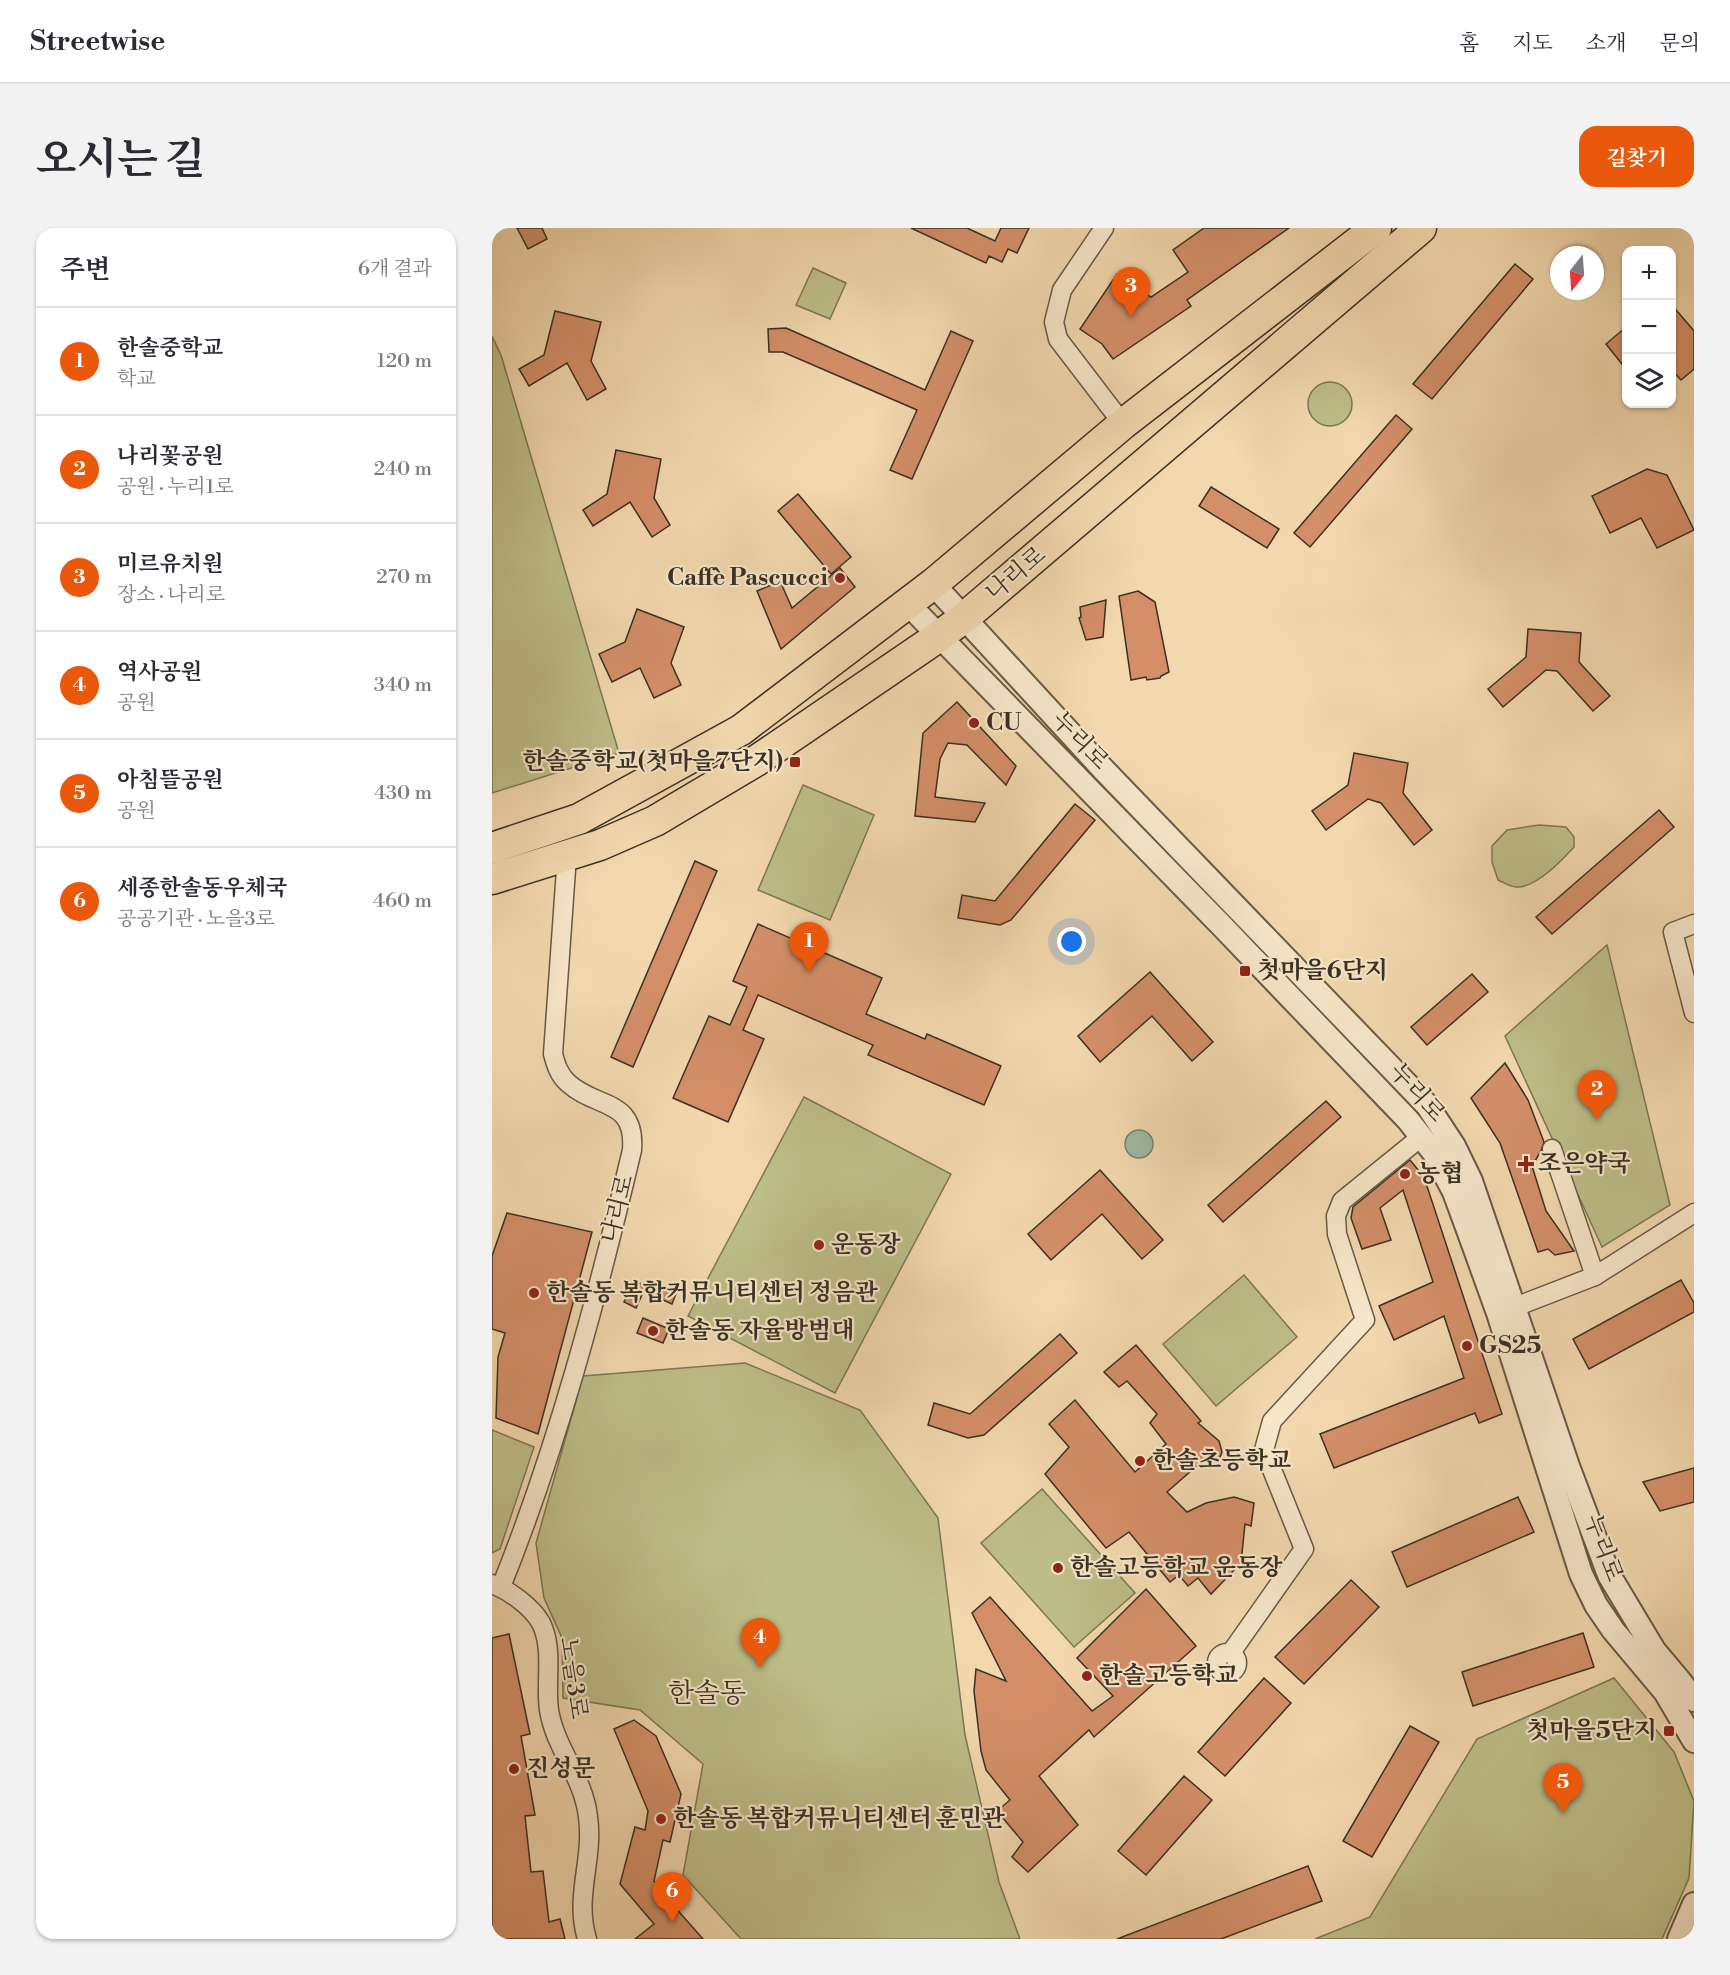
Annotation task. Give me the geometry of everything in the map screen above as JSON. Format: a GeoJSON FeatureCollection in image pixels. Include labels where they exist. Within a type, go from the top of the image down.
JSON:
{"type":"FeatureCollection","features":[{"type":"Feature","properties":{"kind":"main road","name":"나리로"},"geometry":{"type":"LineString","coordinates":[[492,848],[579,819],[741,730],[933,584],[1122,424],[1376,228]]}},
{"type":"Feature","properties":{"kind":"main road","name":"나리로"},"geometry":{"type":"LineString","coordinates":[[492,879],[600,845],[655,821],[756,761],[938,636],[965,617],[1420,228]]}},
{"type":"Feature","properties":{"kind":"street"},"geometry":{"type":"LineString","coordinates":[[1104,228],[1062,290],[1054,322],[1058,339],[1122,424]]}},
{"type":"Feature","properties":{"kind":"street","name":"누리로"},"geometry":{"type":"LineString","coordinates":[[933,584],[1103,769],[1427,1105],[1454,1146],[1471,1181],[1581,1574],[1596,1605],[1613,1630],[1665,1692],[1694,1741]]}},
{"type":"Feature","properties":{"kind":"street","name":"누리로"},"geometry":{"type":"LineString","coordinates":[[907,603],[1226,930],[1408,1120],[1434,1153],[1454,1192],[1506,1310],[1609,1575],[1654,1650],[1694,1700]]}},
{"type":"Feature","properties":{"kind":"street","name":"나리로"},"geometry":{"type":"LineString","coordinates":[[497,1585],[520,1538],[569,1392],[601,1279],[632,1150],[633,1136],[630,1122],[619,1110],[568,1084],[558,1070],[553,1054],[567,855]]}},
{"type":"Feature","properties":{"kind":"street"},"geometry":{"type":"LineString","coordinates":[[1694,924],[1673,932],[1694,1013]]}},
{"type":"Feature","properties":{"kind":"street"},"geometry":{"type":"LineString","coordinates":[[1230,1654],[1304,1549],[1264,1450],[1272,1421],[1365,1320],[1337,1234],[1336,1216],[1342,1201],[1421,1137]]}},
{"type":"Feature","properties":{"kind":"street"},"geometry":{"type":"LineString","coordinates":[[1552,1149],[1595,1276]]}},
{"type":"Feature","properties":{"kind":"street"},"geometry":{"type":"LineString","coordinates":[[1506,1310],[1595,1276],[1694,1213]]}},
{"type":"Feature","properties":{"kind":"street","name":"노을3로"},"geometry":{"type":"LineString","coordinates":[[497,1585],[514,1594],[541,1623],[548,1651],[549,1710],[568,1762],[583,1789],[588,1815],[590,1838],[581,1915],[587,1939]]}},
{"type":"Feature","properties":{"kind":"street"},"geometry":{"type":"LineString","coordinates":[[1679,1939],[1694,1904]]}},
{"type":"Feature","properties":{"kind":"green space"},"geometry":{"type":"Polygon","coordinates":[[[813,268],[846,283],[830,319],[796,305],[813,268]]]}},
{"type":"Feature","properties":{"kind":"green space"},"geometry":{"type":"Polygon","coordinates":[[[492,336],[501,355],[619,753],[492,793],[492,336]]]}},
{"type":"Feature","properties":{"kind":"green space"},"geometry":{"type":"Polygon","coordinates":[[[1330,382],[1345,389],[1352,404],[1345,419],[1330,426],[1315,419],[1308,404],[1315,389],[1330,382]]]}},
{"type":"Feature","properties":{"kind":"green space"},"geometry":{"type":"Polygon","coordinates":[[[803,785],[874,815],[830,920],[758,890],[803,785]]]}},
{"type":"Feature","properties":{"kind":"green space"},"geometry":{"type":"Polygon","coordinates":[[[1539,825],[1566,827],[1574,837],[1574,847],[1548,873],[1532,883],[1516,887],[1498,880],[1492,862],[1492,846],[1507,830],[1539,825]]]}},
{"type":"Feature","properties":{"kind":"green space"},"geometry":{"type":"Polygon","coordinates":[[[1607,945],[1670,1205],[1602,1247],[1505,1036],[1607,945]]]}},
{"type":"Feature","properties":{"kind":"green space","name":"운동장"},"geometry":{"type":"Polygon","coordinates":[[[804,1097],[951,1174],[835,1393],[688,1316],[804,1097]]]}},
{"type":"Feature","properties":{"kind":"green space"},"geometry":{"type":"Polygon","coordinates":[[[1244,1275],[1297,1337],[1216,1406],[1163,1344],[1244,1275]]]}},
{"type":"Feature","properties":{"kind":"green space"},"geometry":{"type":"Polygon","coordinates":[[[745,1363],[860,1410],[938,1518],[965,1735],[999,1882],[1020,1939],[741,1939],[683,1875],[703,1764],[640,1710],[563,1698],[562,1638],[544,1598],[536,1543],[583,1376],[745,1363]]]}},
{"type":"Feature","properties":{"kind":"green space"},"geometry":{"type":"Polygon","coordinates":[[[492,1430],[534,1447],[500,1549],[492,1553],[492,1430]]]}},
{"type":"Feature","properties":{"kind":"green space","name":"한솔고등학교 운동장"},"geometry":{"type":"Polygon","coordinates":[[[1042,1489],[1135,1593],[1074,1647],[981,1543],[1042,1489]]]}},
{"type":"Feature","properties":{"kind":"green space"},"geometry":{"type":"Polygon","coordinates":[[[1614,1678],[1674,1752],[1694,1801],[1689,1878],[1662,1939],[1315,1939],[1370,1917],[1477,1739],[1614,1678]]]}},
{"type":"Feature","properties":{"kind":"shaded area"},"geometry":{"type":"Polygon","coordinates":[[[1139,1130],[1149,1134],[1153,1144],[1149,1154],[1139,1158],[1129,1154],[1125,1144],[1129,1134],[1139,1130]]]}},
{"type":"Feature","properties":{"kind":"building"},"geometry":{"type":"Polygon","coordinates":[[[517,228],[542,228],[547,239],[528,249],[517,228]]]}},
{"type":"Feature","properties":{"kind":"building"},"geometry":{"type":"Polygon","coordinates":[[[911,228],[967,228],[995,241],[1001,228],[1029,228],[1017,253],[1008,249],[1002,262],[989,256],[986,263],[911,228]]]}},
{"type":"Feature","properties":{"kind":"building"},"geometry":{"type":"Polygon","coordinates":[[[1204,228],[1289,228],[1187,300],[1191,306],[1113,359],[1102,344],[1080,329],[1117,274],[1151,297],[1188,272],[1173,250],[1204,228]]]}},
{"type":"Feature","properties":{"kind":"building"},"geometry":{"type":"Polygon","coordinates":[[[1515,264],[1533,279],[1432,399],[1413,384],[1515,264]]]}},
{"type":"Feature","properties":{"kind":"building"},"geometry":{"type":"Polygon","coordinates":[[[1676,310],[1694,331],[1694,369],[1681,380],[1676,374],[1676,310]]]}},
{"type":"Feature","properties":{"kind":"building"},"geometry":{"type":"Polygon","coordinates":[[[555,311],[601,322],[591,361],[606,389],[587,400],[567,363],[529,386],[519,369],[544,355],[555,311]]]}},
{"type":"Feature","properties":{"kind":"building"},"geometry":{"type":"Polygon","coordinates":[[[786,328],[925,390],[951,331],[973,341],[912,479],[890,470],[917,410],[783,352],[769,352],[768,329],[786,328]]]}},
{"type":"Feature","properties":{"kind":"building"},"geometry":{"type":"Polygon","coordinates":[[[1622,330],[1622,364],[1606,344],[1622,330]]]}},
{"type":"Feature","properties":{"kind":"building"},"geometry":{"type":"Polygon","coordinates":[[[1396,415],[1412,429],[1310,547],[1294,533],[1396,415]]]}},
{"type":"Feature","properties":{"kind":"building"},"geometry":{"type":"Polygon","coordinates":[[[616,450],[661,459],[654,498],[670,525],[652,537],[630,502],[593,526],[583,510],[607,494],[616,450]]]}},
{"type":"Feature","properties":{"kind":"building"},"geometry":{"type":"Polygon","coordinates":[[[1647,469],[1667,475],[1694,530],[1657,548],[1641,518],[1610,533],[1592,496],[1647,469]]]}},
{"type":"Feature","properties":{"kind":"building"},"geometry":{"type":"Polygon","coordinates":[[[1211,487],[1279,529],[1267,548],[1199,506],[1211,487]]]}},
{"type":"Feature","properties":{"kind":"building"},"geometry":{"type":"Polygon","coordinates":[[[798,494],[851,557],[831,574],[778,511],[798,494]]]}},
{"type":"Feature","properties":{"kind":"building"},"geometry":{"type":"Polygon","coordinates":[[[840,568],[855,587],[781,649],[757,591],[780,581],[792,608],[840,568]]]}},
{"type":"Feature","properties":{"kind":"building"},"geometry":{"type":"Polygon","coordinates":[[[1138,591],[1155,602],[1169,672],[1160,678],[1147,680],[1146,677],[1131,680],[1119,596],[1138,591]]]}},
{"type":"Feature","properties":{"kind":"building"},"geometry":{"type":"Polygon","coordinates":[[[1106,600],[1103,637],[1086,640],[1079,618],[1081,617],[1080,607],[1106,600]]]}},
{"type":"Feature","properties":{"kind":"building"},"geometry":{"type":"Polygon","coordinates":[[[637,609],[684,627],[671,663],[681,685],[654,698],[640,668],[612,682],[599,654],[625,642],[637,609]]]}},
{"type":"Feature","properties":{"kind":"building"},"geometry":{"type":"Polygon","coordinates":[[[1528,629],[1581,633],[1579,662],[1610,696],[1593,711],[1557,671],[1546,670],[1503,707],[1488,689],[1526,657],[1528,629]]]}},
{"type":"Feature","properties":{"kind":"building"},"geometry":{"type":"Polygon","coordinates":[[[957,702],[1016,766],[1006,785],[967,745],[948,743],[940,759],[935,797],[985,803],[975,822],[915,816],[923,733],[957,702]]]}},
{"type":"Feature","properties":{"kind":"building"},"geometry":{"type":"Polygon","coordinates":[[[1354,753],[1408,763],[1403,793],[1432,830],[1414,845],[1381,803],[1368,799],[1326,830],[1312,811],[1348,785],[1354,753]]]}},
{"type":"Feature","properties":{"kind":"building"},"geometry":{"type":"Polygon","coordinates":[[[1075,804],[1095,820],[1011,920],[1000,925],[958,918],[962,895],[995,901],[1075,804]]]}},
{"type":"Feature","properties":{"kind":"building"},"geometry":{"type":"Polygon","coordinates":[[[1659,810],[1674,827],[1552,934],[1536,917],[1659,810]]]}},
{"type":"Feature","properties":{"kind":"building"},"geometry":{"type":"Polygon","coordinates":[[[695,861],[717,871],[633,1067],[611,1057],[695,861]]]}},
{"type":"Feature","properties":{"kind":"building"},"geometry":{"type":"Polygon","coordinates":[[[758,924],[882,978],[866,1014],[925,1039],[927,1034],[1001,1066],[984,1105],[868,1055],[873,1045],[758,995],[743,1030],[764,1039],[728,1122],[673,1098],[709,1016],[730,1025],[747,987],[733,981],[758,924]]]}},
{"type":"Feature","properties":{"kind":"building"},"geometry":{"type":"Polygon","coordinates":[[[1150,972],[1213,1042],[1192,1061],[1152,1016],[1100,1062],[1078,1036],[1150,972]]]}},
{"type":"Feature","properties":{"kind":"building"},"geometry":{"type":"Polygon","coordinates":[[[1472,974],[1488,992],[1427,1045],[1411,1027],[1472,974]]]}},
{"type":"Feature","properties":{"kind":"building"},"geometry":{"type":"Polygon","coordinates":[[[1505,1063],[1528,1100],[1544,1142],[1532,1166],[1546,1211],[1574,1251],[1555,1255],[1548,1249],[1538,1252],[1500,1143],[1471,1098],[1505,1063]]]}},
{"type":"Feature","properties":{"kind":"building"},"geometry":{"type":"Polygon","coordinates":[[[1326,1101],[1341,1117],[1223,1222],[1208,1205],[1326,1101]]]}},
{"type":"Feature","properties":{"kind":"building"},"geometry":{"type":"Polygon","coordinates":[[[1410,1160],[1424,1177],[1502,1414],[1479,1423],[1475,1413],[1334,1468],[1320,1434],[1464,1378],[1444,1316],[1394,1340],[1379,1306],[1433,1282],[1403,1190],[1380,1208],[1391,1240],[1362,1249],[1351,1218],[1353,1207],[1410,1160]]]}},
{"type":"Feature","properties":{"kind":"building"},"geometry":{"type":"Polygon","coordinates":[[[1100,1170],[1163,1240],[1142,1259],[1102,1214],[1051,1260],[1028,1234],[1100,1170]]]}},
{"type":"Feature","properties":{"kind":"building","name":"한솔동 복합커뮤니티센터 정음관"},"geometry":{"type":"Polygon","coordinates":[[[507,1213],[592,1232],[538,1434],[496,1418],[498,1357],[505,1333],[492,1329],[492,1256],[507,1213]]]}},
{"type":"Feature","properties":{"kind":"building"},"geometry":{"type":"Polygon","coordinates":[[[1681,1280],[1694,1303],[1694,1312],[1589,1369],[1573,1339],[1681,1280]]]}},
{"type":"Feature","properties":{"kind":"building"},"geometry":{"type":"Polygon","coordinates":[[[635,1281],[646,1286],[636,1308],[624,1302],[635,1281]]]}},
{"type":"Feature","properties":{"kind":"building"},"geometry":{"type":"Polygon","coordinates":[[[657,1283],[677,1291],[672,1304],[652,1295],[657,1283]]]}},
{"type":"Feature","properties":{"kind":"building","name":"한솔동 자율방범대"},"geometry":{"type":"Polygon","coordinates":[[[643,1318],[669,1329],[663,1343],[637,1333],[643,1318]]]}},
{"type":"Feature","properties":{"kind":"building"},"geometry":{"type":"Polygon","coordinates":[[[1060,1334],[1077,1353],[984,1435],[968,1438],[928,1425],[934,1403],[970,1414],[1060,1334]]]}},
{"type":"Feature","properties":{"kind":"building","name":"한솔초등학교"},"geometry":{"type":"Polygon","coordinates":[[[1136,1345],[1201,1421],[1198,1423],[1219,1441],[1222,1452],[1218,1463],[1207,1468],[1199,1464],[1167,1492],[1187,1512],[1206,1503],[1234,1497],[1254,1503],[1251,1526],[1245,1524],[1241,1563],[1211,1594],[1198,1578],[1188,1586],[1179,1575],[1170,1582],[1129,1532],[1106,1548],[1045,1474],[1069,1447],[1049,1424],[1075,1400],[1135,1472],[1166,1444],[1150,1423],[1157,1414],[1127,1381],[1119,1387],[1104,1372],[1136,1345]]]}},
{"type":"Feature","properties":{"kind":"building"},"geometry":{"type":"Polygon","coordinates":[[[1694,1468],[1694,1502],[1660,1511],[1643,1482],[1694,1468]]]}},
{"type":"Feature","properties":{"kind":"building"},"geometry":{"type":"Polygon","coordinates":[[[1518,1497],[1534,1532],[1407,1587],[1392,1552],[1518,1497]]]}},
{"type":"Feature","properties":{"kind":"building"},"geometry":{"type":"Polygon","coordinates":[[[1351,1580],[1379,1607],[1304,1684],[1275,1657],[1351,1580]]]}},
{"type":"Feature","properties":{"kind":"building","name":"한솔고등학교"},"geometry":{"type":"Polygon","coordinates":[[[1146,1589],[1196,1646],[1094,1737],[1089,1730],[1039,1776],[1078,1825],[1028,1872],[1012,1857],[1023,1842],[997,1811],[1010,1800],[986,1770],[981,1751],[974,1691],[976,1669],[1006,1681],[972,1613],[990,1597],[1092,1711],[1113,1696],[1077,1658],[1146,1589]]]}},
{"type":"Feature","properties":{"kind":"building"},"geometry":{"type":"Polygon","coordinates":[[[1583,1633],[1594,1667],[1473,1706],[1462,1672],[1583,1633]]]}},
{"type":"Feature","properties":{"kind":"building"},"geometry":{"type":"Polygon","coordinates":[[[509,1634],[530,1734],[521,1736],[535,1815],[525,1816],[531,1872],[543,1871],[549,1922],[560,1919],[565,1939],[492,1939],[492,1638],[509,1634]]]}},
{"type":"Feature","properties":{"kind":"building"},"geometry":{"type":"Polygon","coordinates":[[[1264,1678],[1291,1703],[1225,1776],[1198,1752],[1264,1678]]]}},
{"type":"Feature","properties":{"kind":"building","name":"한솔동 복합커뮤니티센터 훈민관"},"geometry":{"type":"Polygon","coordinates":[[[634,1720],[656,1736],[681,1794],[670,1842],[663,1840],[654,1881],[676,1903],[673,1905],[703,1939],[635,1939],[654,1924],[620,1884],[635,1827],[645,1830],[648,1811],[614,1729],[634,1720]]]}},
{"type":"Feature","properties":{"kind":"building"},"geometry":{"type":"Polygon","coordinates":[[[1410,1726],[1439,1742],[1372,1857],[1343,1841],[1410,1726]]]}},
{"type":"Feature","properties":{"kind":"building"},"geometry":{"type":"Polygon","coordinates":[[[1184,1776],[1212,1800],[1146,1875],[1118,1851],[1184,1776]]]}},
{"type":"Feature","properties":{"kind":"building"},"geometry":{"type":"Polygon","coordinates":[[[1308,1866],[1322,1901],[1221,1939],[1117,1939],[1308,1866]]]}},
{"type":"Feature","properties":{"kind":"place","name":"미르유치원"},"geometry":{"type":"Point","coordinates":[1131,317]}},
{"type":"Feature","properties":{"kind":"place","name":"Caffè Pascucci"},"geometry":{"type":"Point","coordinates":[840,578]}},
{"type":"Feature","properties":{"kind":"place","name":"CU"},"geometry":{"type":"Point","coordinates":[974,723]}},
{"type":"Feature","properties":{"kind":"place","name":"한솔중학교(첫마을7단지)"},"geometry":{"type":"Point","coordinates":[795,762]}},
{"type":"Feature","properties":{"kind":"place","name":"첫마을6단지"},"geometry":{"type":"Point","coordinates":[1245,971]}},
{"type":"Feature","properties":{"kind":"place","name":"한솔중학교"},"geometry":{"type":"Point","coordinates":[809,972]}},
{"type":"Feature","properties":{"kind":"place","name":"나리꽃공원"},"geometry":{"type":"Point","coordinates":[1597,1120]}},
{"type":"Feature","properties":{"kind":"place","name":"조은약국"},"geometry":{"type":"Point","coordinates":[1526,1164]}},
{"type":"Feature","properties":{"kind":"place","name":"농협"},"geometry":{"type":"Point","coordinates":[1405,1174]}},
{"type":"Feature","properties":{"kind":"place","name":"운동장"},"geometry":{"type":"Point","coordinates":[819,1245]}},
{"type":"Feature","properties":{"kind":"place","name":"한솔동 복합커뮤니티센터 정음관"},"geometry":{"type":"Point","coordinates":[534,1293]}},
{"type":"Feature","properties":{"kind":"place","name":"한솔동 자율방범대"},"geometry":{"type":"Point","coordinates":[653,1331]}},
{"type":"Feature","properties":{"kind":"place","name":"GS25"},"geometry":{"type":"Point","coordinates":[1467,1346]}},
{"type":"Feature","properties":{"kind":"place","name":"한솔초등학교"},"geometry":{"type":"Point","coordinates":[1140,1461]}},
{"type":"Feature","properties":{"kind":"place","name":"한솔고등학교 운동장"},"geometry":{"type":"Point","coordinates":[1058,1568]}},
{"type":"Feature","properties":{"kind":"place","name":"역사공원"},"geometry":{"type":"Point","coordinates":[760,1668]}},
{"type":"Feature","properties":{"kind":"place","name":"한솔고등학교"},"geometry":{"type":"Point","coordinates":[1087,1676]}},
{"type":"Feature","properties":{"kind":"place","name":"첫마을5단지"},"geometry":{"type":"Point","coordinates":[1669,1731]}},
{"type":"Feature","properties":{"kind":"place","name":"진성문"},"geometry":{"type":"Point","coordinates":[514,1769]}},
{"type":"Feature","properties":{"kind":"place","name":"아침뜰공원"},"geometry":{"type":"Point","coordinates":[1563,1813]}},
{"type":"Feature","properties":{"kind":"place","name":"한솔동 복합커뮤니티센터 훈민관"},"geometry":{"type":"Point","coordinates":[661,1819]}},
{"type":"Feature","properties":{"kind":"place","name":"세종한솔동우체국"},"geometry":{"type":"Point","coordinates":[672,1922]}},
{"type":"Feature","properties":{"kind":"district","name":"한솔동"},"geometry":{"type":"Point","coordinates":[707,1694]}}]}
